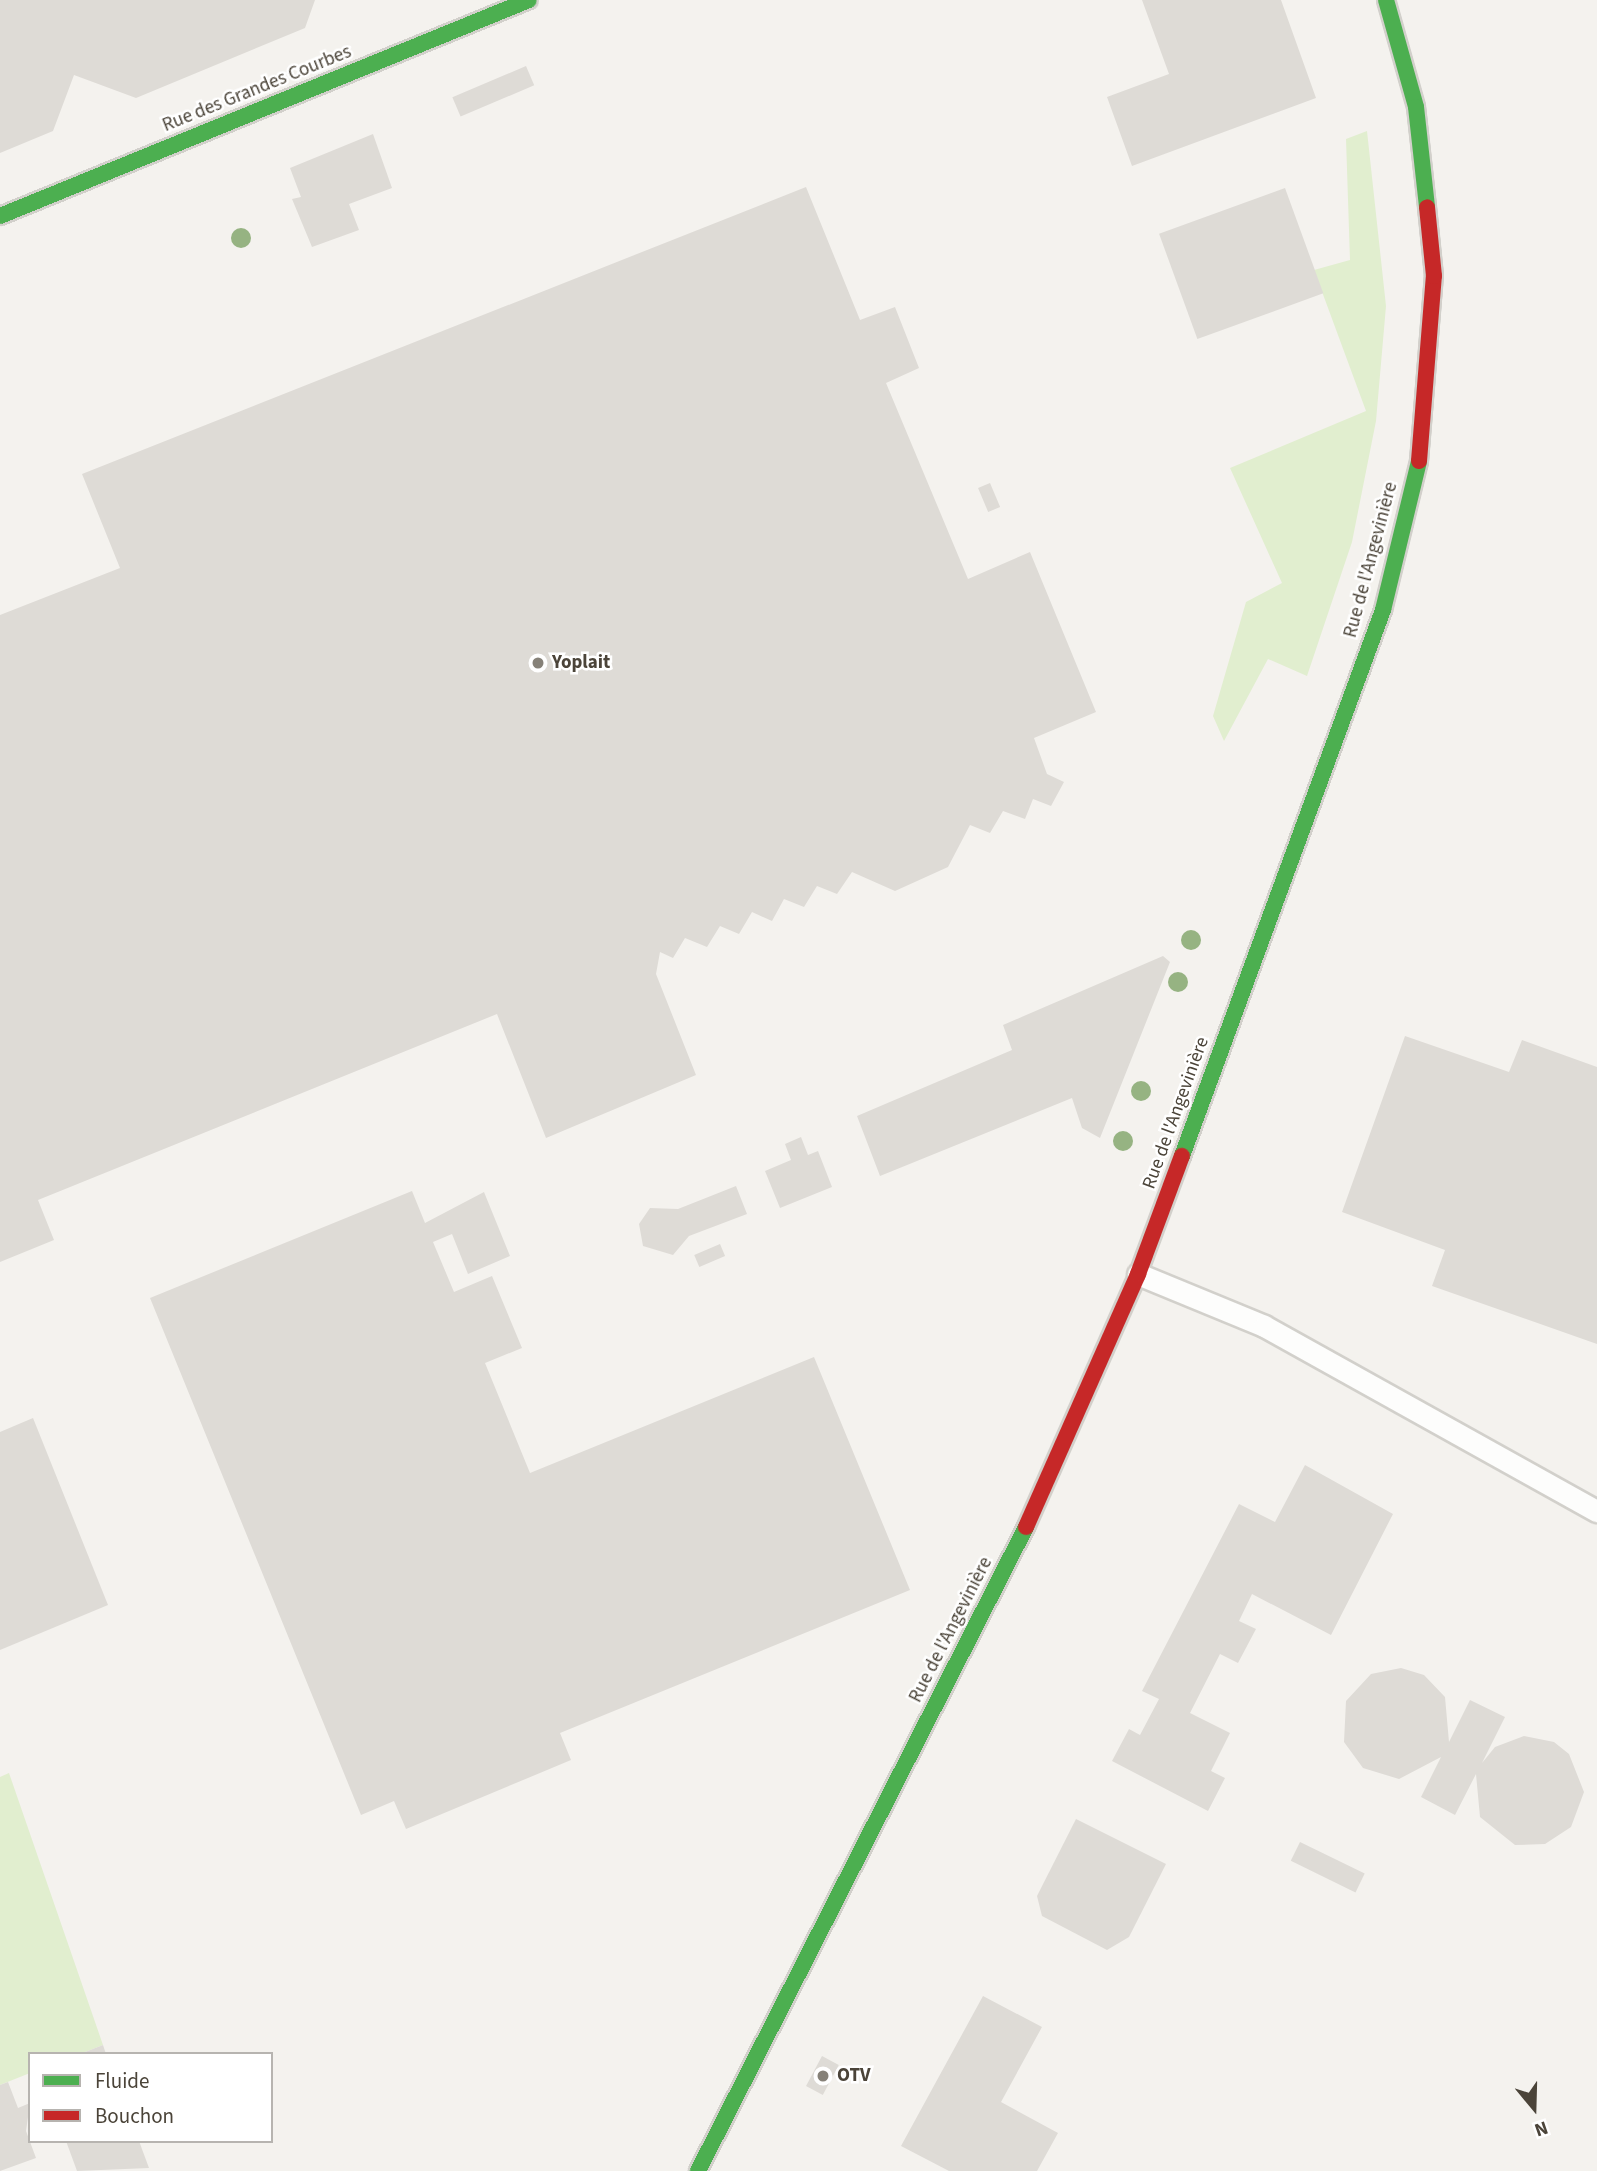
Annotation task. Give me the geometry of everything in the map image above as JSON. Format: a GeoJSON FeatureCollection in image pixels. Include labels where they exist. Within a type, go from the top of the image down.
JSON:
{"type":"FeatureCollection","features":[{"type":"Feature","properties":{"kind":"street","name":"Rue des Grandes Courbes"},"geometry":{"type":"LineString","coordinates":[[0,216],[529,0]]}},
{"type":"Feature","properties":{"kind":"street","name":"Rue de l'Angevinière"},"geometry":{"type":"LineString","coordinates":[[698,2171],[1019,1543],[1138,1274],[1383,610],[1421,453],[1433,276],[1416,107],[1386,0]]}},
{"type":"Feature","properties":{"kind":"lane"},"geometry":{"type":"LineString","coordinates":[[1138,1274],[1264,1326],[1597,1511]]}},
{"type":"Feature","properties":{"kind":"green space"},"geometry":{"type":"Polygon","coordinates":[[[1367,131],[1386,306],[1376,421],[1352,542],[1307,676],[1268,659],[1224,741],[1213,716],[1246,602],[1282,583],[1230,468],[1366,411],[1314,270],[1350,260],[1346,139],[1367,131]]]}},
{"type":"Feature","properties":{"kind":"green space"},"geometry":{"type":"Polygon","coordinates":[[[9,1773],[103,2045],[85,2052],[28,2052],[28,2074],[0,2085],[0,1777],[9,1773]]]}},
{"type":"Feature","properties":{"kind":"building"},"geometry":{"type":"Polygon","coordinates":[[[0,0],[315,0],[305,28],[136,98],[74,75],[53,131],[0,153],[0,0]]]}},
{"type":"Feature","properties":{"kind":"building"},"geometry":{"type":"Polygon","coordinates":[[[1142,0],[1281,0],[1316,98],[1132,166],[1107,97],[1169,74],[1142,0]]]}},
{"type":"Feature","properties":{"kind":"building"},"geometry":{"type":"Polygon","coordinates":[[[526,66],[534,85],[461,117],[452,97],[526,66]]]}},
{"type":"Feature","properties":{"kind":"building"},"geometry":{"type":"Polygon","coordinates":[[[373,134],[392,188],[349,204],[359,230],[312,247],[292,199],[301,197],[290,168],[373,134]]]}},
{"type":"Feature","properties":{"kind":"building","name":"Yoplait"},"geometry":{"type":"Polygon","coordinates":[[[806,187],[860,320],[895,307],[919,368],[886,383],[968,579],[1030,552],[1096,712],[1034,738],[1047,774],[1064,782],[1051,806],[1033,799],[1025,819],[1003,811],[990,833],[970,825],[948,867],[895,891],[852,872],[837,894],[817,886],[804,907],[784,899],[772,921],[752,912],[739,934],[720,926],[707,947],[685,938],[673,958],[660,952],[656,974],[696,1075],[546,1138],[497,1014],[38,1200],[54,1240],[0,1262],[0,615],[120,568],[82,474],[806,187]]]}},
{"type":"Feature","properties":{"kind":"building"},"geometry":{"type":"Polygon","coordinates":[[[1285,188],[1323,293],[1197,339],[1159,234],[1285,188]]]}},
{"type":"Feature","properties":{"kind":"building"},"geometry":{"type":"Polygon","coordinates":[[[990,483],[1000,507],[988,512],[978,488],[990,483]]]}},
{"type":"Feature","properties":{"kind":"building"},"geometry":{"type":"Polygon","coordinates":[[[1163,956],[1170,962],[1100,1138],[1082,1128],[1072,1098],[880,1176],[857,1116],[1012,1050],[1003,1025],[1163,956]]]}},
{"type":"Feature","properties":{"kind":"building"},"geometry":{"type":"Polygon","coordinates":[[[1405,1036],[1509,1072],[1522,1040],[1597,1067],[1597,1344],[1432,1286],[1445,1250],[1342,1212],[1405,1036]]]}},
{"type":"Feature","properties":{"kind":"building"},"geometry":{"type":"Polygon","coordinates":[[[801,1137],[808,1155],[818,1151],[832,1187],[780,1208],[765,1171],[791,1160],[785,1144],[801,1137]]]}},
{"type":"Feature","properties":{"kind":"building"},"geometry":{"type":"Polygon","coordinates":[[[736,1186],[747,1214],[689,1236],[673,1255],[643,1246],[639,1224],[650,1208],[678,1209],[736,1186]]]}},
{"type":"Feature","properties":{"kind":"building"},"geometry":{"type":"Polygon","coordinates":[[[412,1191],[425,1223],[484,1192],[510,1256],[468,1274],[452,1234],[433,1242],[454,1292],[492,1276],[522,1348],[485,1363],[530,1473],[814,1357],[910,1590],[560,1733],[571,1760],[406,1829],[394,1801],[361,1815],[150,1298],[412,1191]]]}},
{"type":"Feature","properties":{"kind":"building"},"geometry":{"type":"Polygon","coordinates":[[[720,1244],[725,1256],[699,1267],[694,1255],[720,1244]]]}},
{"type":"Feature","properties":{"kind":"building"},"geometry":{"type":"Polygon","coordinates":[[[33,1418],[108,1605],[0,1650],[0,1432],[33,1418]]]}},
{"type":"Feature","properties":{"kind":"building"},"geometry":{"type":"Polygon","coordinates":[[[1305,1465],[1393,1514],[1331,1635],[1252,1594],[1239,1621],[1256,1629],[1238,1663],[1220,1654],[1190,1713],[1230,1733],[1211,1771],[1225,1778],[1208,1811],[1112,1761],[1129,1729],[1140,1735],[1159,1699],[1142,1691],[1239,1504],[1275,1522],[1305,1465]]]}},
{"type":"Feature","properties":{"kind":"building"},"geometry":{"type":"Polygon","coordinates":[[[1401,1668],[1424,1675],[1445,1697],[1449,1742],[1470,1700],[1505,1717],[1482,1763],[1495,1747],[1524,1736],[1554,1742],[1569,1754],[1584,1792],[1571,1827],[1545,1844],[1515,1845],[1480,1817],[1476,1774],[1455,1815],[1421,1797],[1441,1757],[1399,1779],[1363,1768],[1344,1742],[1346,1701],[1371,1674],[1401,1668]]]}},
{"type":"Feature","properties":{"kind":"building"},"geometry":{"type":"Polygon","coordinates":[[[1076,1819],[1166,1864],[1129,1937],[1107,1950],[1042,1916],[1037,1896],[1076,1819]]]}},
{"type":"Feature","properties":{"kind":"building"},"geometry":{"type":"Polygon","coordinates":[[[1300,1842],[1365,1874],[1356,1892],[1291,1861],[1300,1842]]]}},
{"type":"Feature","properties":{"kind":"building"},"geometry":{"type":"Polygon","coordinates":[[[983,1996],[1042,2027],[1001,2102],[1058,2133],[1037,2171],[949,2171],[901,2146],[983,1996]]]}},
{"type":"Feature","properties":{"kind":"building"},"geometry":{"type":"Polygon","coordinates":[[[103,2045],[105,2052],[85,2052],[103,2045]]]}},
{"type":"Feature","properties":{"kind":"building","name":"OTV"},"geometry":{"type":"Polygon","coordinates":[[[822,2056],[839,2065],[823,2095],[806,2086],[822,2056]]]}},
{"type":"Feature","properties":{"kind":"building"},"geometry":{"type":"Polygon","coordinates":[[[8,2082],[18,2108],[28,2104],[26,2131],[28,2143],[30,2143],[36,2158],[0,2171],[0,2085],[8,2082]]]}},
{"type":"Feature","properties":{"kind":"building"},"geometry":{"type":"Polygon","coordinates":[[[67,2143],[140,2143],[149,2168],[77,2171],[67,2143]]]}},
{"type":"Feature","properties":{"kind":"traffic: fast"},"geometry":{"type":"LineString","coordinates":[[0,216],[529,0]]}},
{"type":"Feature","properties":{"kind":"traffic: fast"},"geometry":{"type":"LineString","coordinates":[[1386,0],[1416,107],[1427,207]]}},
{"type":"Feature","properties":{"kind":"traffic: fast"},"geometry":{"type":"LineString","coordinates":[[1182,1156],[1383,610],[1419,461]]}},
{"type":"Feature","properties":{"kind":"traffic: fast"},"geometry":{"type":"LineString","coordinates":[[698,2171],[1026,1527]]}},
{"type":"Feature","properties":{"kind":"traffic: jam"},"geometry":{"type":"LineString","coordinates":[[1419,461],[1434,276],[1427,207]]}},
{"type":"Feature","properties":{"kind":"traffic: jam"},"geometry":{"type":"LineString","coordinates":[[1026,1527],[1138,1274],[1182,1156]]}},
{"type":"Feature","properties":{"kind":"place","name":"Yoplait"},"geometry":{"type":"Point","coordinates":[538,663]}},
{"type":"Feature","properties":{"kind":"place","name":"OTV"},"geometry":{"type":"Point","coordinates":[823,2076]}}]}
